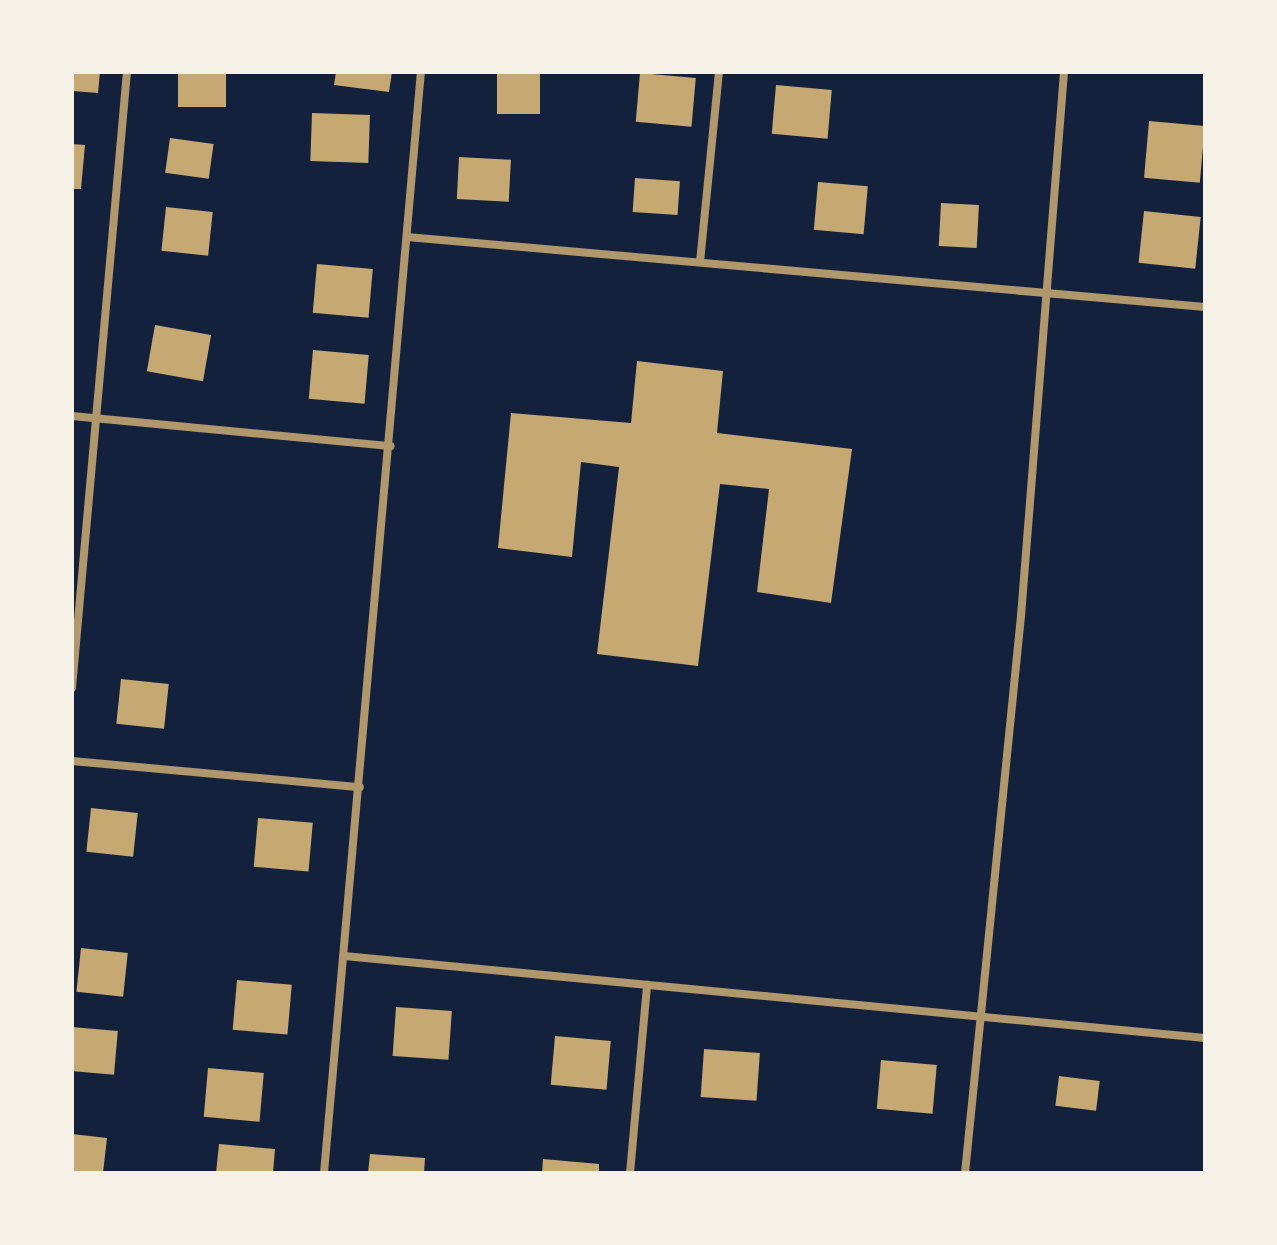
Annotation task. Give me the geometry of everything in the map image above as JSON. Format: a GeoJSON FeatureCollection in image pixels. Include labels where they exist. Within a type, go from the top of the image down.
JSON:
{"type":"FeatureCollection","features":[{"type":"Feature","properties":{"kind":"street"},"geometry":{"type":"LineString","coordinates":[[72,688],[127,72]]}},
{"type":"Feature","properties":{"kind":"street"},"geometry":{"type":"LineString","coordinates":[[324,1173],[391,446],[421,72]]}},
{"type":"Feature","properties":{"kind":"street"},"geometry":{"type":"LineString","coordinates":[[700,262],[719,72]]}},
{"type":"Feature","properties":{"kind":"street"},"geometry":{"type":"LineString","coordinates":[[965,1173],[1021,616],[1064,72]]}},
{"type":"Feature","properties":{"kind":"street"},"geometry":{"type":"LineString","coordinates":[[407,237],[1205,307]]}},
{"type":"Feature","properties":{"kind":"street"},"geometry":{"type":"LineString","coordinates":[[72,416],[391,446]]}},
{"type":"Feature","properties":{"kind":"street"},"geometry":{"type":"LineString","coordinates":[[72,761],[360,787]]}},
{"type":"Feature","properties":{"kind":"street"},"geometry":{"type":"LineString","coordinates":[[344,956],[1205,1038]]}},
{"type":"Feature","properties":{"kind":"street"},"geometry":{"type":"LineString","coordinates":[[630,1173],[647,985]]}},
{"type":"Feature","properties":{"kind":"building"},"geometry":{"type":"Polygon","coordinates":[[[72,72],[100,72],[98,93],[72,91],[72,72]]]}},
{"type":"Feature","properties":{"kind":"building"},"geometry":{"type":"Polygon","coordinates":[[[178,72],[226,72],[226,107],[178,107],[178,72]]]}},
{"type":"Feature","properties":{"kind":"building"},"geometry":{"type":"Polygon","coordinates":[[[336,72],[392,72],[389,92],[334,85],[336,72]]]}},
{"type":"Feature","properties":{"kind":"building"},"geometry":{"type":"Polygon","coordinates":[[[497,72],[540,72],[540,114],[497,114],[497,72]]]}},
{"type":"Feature","properties":{"kind":"building"},"geometry":{"type":"Polygon","coordinates":[[[640,73],[696,78],[692,127],[636,122],[640,73]]]}},
{"type":"Feature","properties":{"kind":"building"},"geometry":{"type":"Polygon","coordinates":[[[776,85],[832,90],[828,139],[772,134],[776,85]]]}},
{"type":"Feature","properties":{"kind":"building"},"geometry":{"type":"Polygon","coordinates":[[[312,113],[370,115],[368,163],[310,161],[312,113]]]}},
{"type":"Feature","properties":{"kind":"building"},"geometry":{"type":"Polygon","coordinates":[[[1149,121],[1205,126],[1200,183],[1144,178],[1149,121]]]}},
{"type":"Feature","properties":{"kind":"building"},"geometry":{"type":"Polygon","coordinates":[[[170,138],[214,144],[209,179],[165,173],[170,138]]]}},
{"type":"Feature","properties":{"kind":"building"},"geometry":{"type":"Polygon","coordinates":[[[72,144],[85,145],[81,189],[72,189],[72,144]]]}},
{"type":"Feature","properties":{"kind":"building"},"geometry":{"type":"Polygon","coordinates":[[[459,157],[511,160],[509,202],[457,199],[459,157]]]}},
{"type":"Feature","properties":{"kind":"building"},"geometry":{"type":"Polygon","coordinates":[[[635,178],[680,181],[678,215],[633,212],[635,178]]]}},
{"type":"Feature","properties":{"kind":"building"},"geometry":{"type":"Polygon","coordinates":[[[818,182],[868,186],[864,234],[814,230],[818,182]]]}},
{"type":"Feature","properties":{"kind":"building"},"geometry":{"type":"Polygon","coordinates":[[[941,203],[979,205],[977,248],[939,246],[941,203]]]}},
{"type":"Feature","properties":{"kind":"building"},"geometry":{"type":"Polygon","coordinates":[[[166,207],[213,212],[208,256],[161,251],[166,207]]]}},
{"type":"Feature","properties":{"kind":"building"},"geometry":{"type":"Polygon","coordinates":[[[1144,211],[1201,217],[1195,269],[1139,263],[1144,211]]]}},
{"type":"Feature","properties":{"kind":"building"},"geometry":{"type":"Polygon","coordinates":[[[317,264],[373,269],[369,318],[313,313],[317,264]]]}},
{"type":"Feature","properties":{"kind":"building"},"geometry":{"type":"Polygon","coordinates":[[[155,325],[211,335],[203,381],[147,371],[155,325]]]}},
{"type":"Feature","properties":{"kind":"building"},"geometry":{"type":"Polygon","coordinates":[[[313,350],[369,355],[365,404],[309,399],[313,350]]]}},
{"type":"Feature","properties":{"kind":"building"},"geometry":{"type":"Polygon","coordinates":[[[637,361],[723,371],[717,433],[852,449],[831,603],[757,592],[769,489],[720,484],[698,666],[597,654],[619,467],[581,462],[572,557],[498,548],[511,413],[631,423],[637,361]]]}},
{"type":"Feature","properties":{"kind":"building"},"geometry":{"type":"Polygon","coordinates":[[[121,679],[169,684],[164,729],[116,724],[121,679]]]}},
{"type":"Feature","properties":{"kind":"building"},"geometry":{"type":"Polygon","coordinates":[[[91,808],[138,813],[133,857],[86,852],[91,808]]]}},
{"type":"Feature","properties":{"kind":"building"},"geometry":{"type":"Polygon","coordinates":[[[258,818],[313,823],[309,872],[254,867],[258,818]]]}},
{"type":"Feature","properties":{"kind":"building"},"geometry":{"type":"Polygon","coordinates":[[[81,948],[128,953],[123,997],[76,992],[81,948]]]}},
{"type":"Feature","properties":{"kind":"building"},"geometry":{"type":"Polygon","coordinates":[[[237,980],[292,985],[287,1035],[233,1030],[237,980]]]}},
{"type":"Feature","properties":{"kind":"building"},"geometry":{"type":"Polygon","coordinates":[[[396,1007],[452,1011],[448,1060],[393,1056],[396,1007]]]}},
{"type":"Feature","properties":{"kind":"building"},"geometry":{"type":"Polygon","coordinates":[[[72,1027],[118,1031],[114,1075],[72,1071],[72,1027]]]}},
{"type":"Feature","properties":{"kind":"building"},"geometry":{"type":"Polygon","coordinates":[[[555,1036],[611,1041],[607,1090],[551,1085],[555,1036]]]}},
{"type":"Feature","properties":{"kind":"building"},"geometry":{"type":"Polygon","coordinates":[[[704,1049],[760,1053],[757,1101],[701,1097],[704,1049]]]}},
{"type":"Feature","properties":{"kind":"building"},"geometry":{"type":"Polygon","coordinates":[[[881,1060],[937,1065],[933,1114],[877,1109],[881,1060]]]}},
{"type":"Feature","properties":{"kind":"building"},"geometry":{"type":"Polygon","coordinates":[[[208,1068],[264,1073],[260,1122],[204,1117],[208,1068]]]}},
{"type":"Feature","properties":{"kind":"building"},"geometry":{"type":"Polygon","coordinates":[[[1059,1076],[1100,1081],[1096,1111],[1055,1106],[1059,1076]]]}},
{"type":"Feature","properties":{"kind":"building"},"geometry":{"type":"Polygon","coordinates":[[[72,1134],[107,1138],[103,1173],[72,1173],[72,1134]]]}},
{"type":"Feature","properties":{"kind":"building"},"geometry":{"type":"Polygon","coordinates":[[[219,1144],[275,1149],[273,1173],[216,1173],[219,1144]]]}},
{"type":"Feature","properties":{"kind":"building"},"geometry":{"type":"Polygon","coordinates":[[[370,1154],[425,1158],[424,1173],[368,1173],[370,1154]]]}},
{"type":"Feature","properties":{"kind":"building"},"geometry":{"type":"Polygon","coordinates":[[[543,1159],[599,1164],[599,1173],[542,1173],[543,1159]]]}}]}
